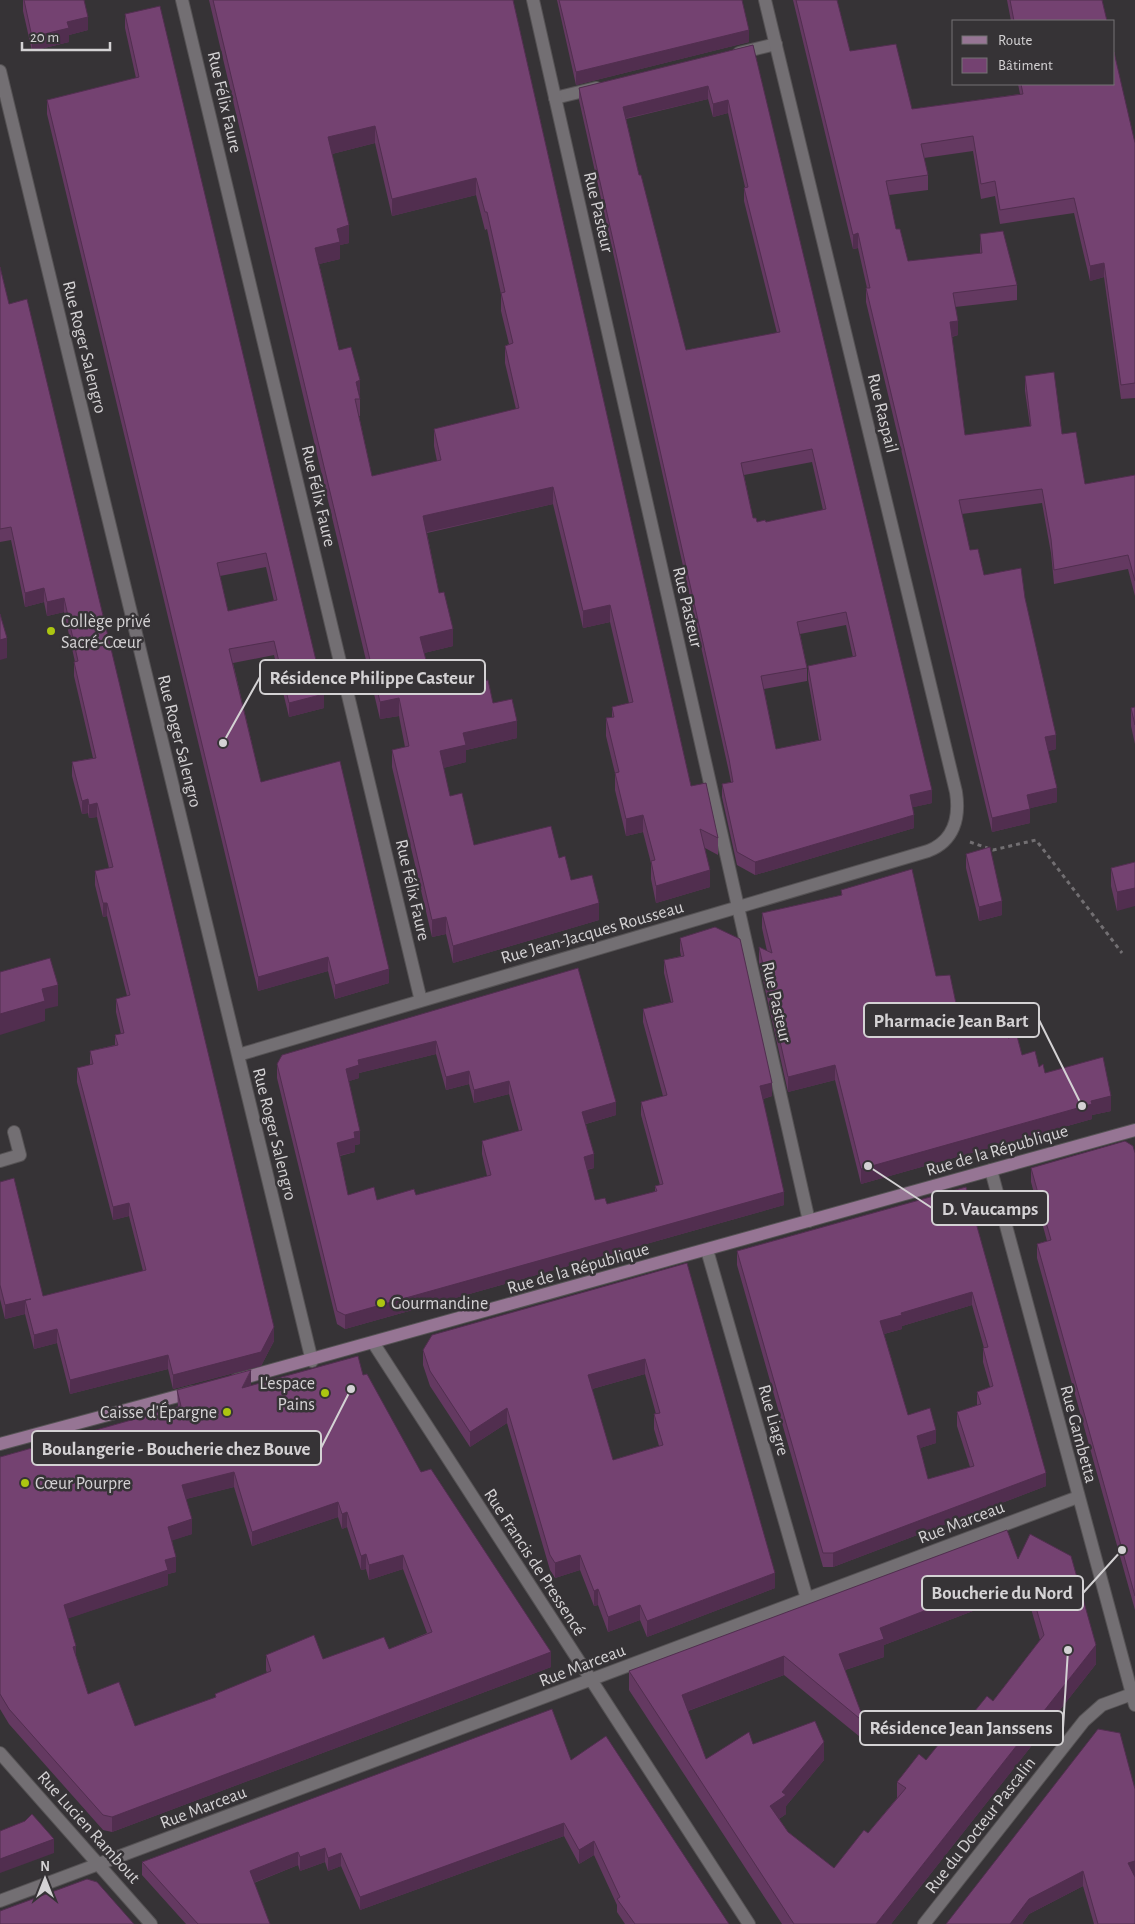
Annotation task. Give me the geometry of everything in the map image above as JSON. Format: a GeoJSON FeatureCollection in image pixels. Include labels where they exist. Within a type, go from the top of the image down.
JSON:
{"type":"FeatureCollection","features":[{"type":"Feature","properties":{"kind":"street","name":"Rue Félix Faure"},"geometry":{"type":"LineString","coordinates":[[182,0],[421,1001]]}},
{"type":"Feature","properties":{"kind":"street","name":"Rue Pasteur"},"geometry":{"type":"LineString","coordinates":[[533,0],[809,1221]]}},
{"type":"Feature","properties":{"kind":"street","name":"Rue Raspail"},"geometry":{"type":"LineString","coordinates":[[765,0],[956,792],[958,806],[956,822],[951,834]]}},
{"type":"Feature","properties":{"kind":"street"},"geometry":{"type":"LineString","coordinates":[[729,56],[776,44]]}},
{"type":"Feature","properties":{"kind":"street","name":"Rue Roger Salengro"},"geometry":{"type":"LineString","coordinates":[[0,71],[312,1361]]}},
{"type":"Feature","properties":{"kind":"street"},"geometry":{"type":"LineString","coordinates":[[555,98],[607,86]]}},
{"type":"Feature","properties":{"kind":"street","name":"Rue Jean-Jacques Rousseau"},"geometry":{"type":"LineString","coordinates":[[238,1055],[928,851],[940,845],[951,834]]}},
{"type":"Feature","properties":{"kind":"street","name":"Rue de la République"},"geometry":{"type":"LineString","coordinates":[[227,1383],[374,1344],[1135,1130]]}},
{"type":"Feature","properties":{"kind":"street"},"geometry":{"type":"LineString","coordinates":[[0,1161],[20,1156],[14,1132]]}},
{"type":"Feature","properties":{"kind":"street","name":"Rue Gambetta"},"geometry":{"type":"LineString","coordinates":[[991,1170],[1134,1700]]}},
{"type":"Feature","properties":{"kind":"street","name":"Rue Liagre"},"geometry":{"type":"LineString","coordinates":[[707,1250],[807,1599]]}},
{"type":"Feature","properties":{"kind":"street","name":"Rue Francis de Pressencé"},"geometry":{"type":"LineString","coordinates":[[374,1344],[749,1924]]}},
{"type":"Feature","properties":{"kind":"street"},"geometry":{"type":"LineString","coordinates":[[0,1444],[208,1388]]}},
{"type":"Feature","properties":{"kind":"street","name":"Rue Marceau"},"geometry":{"type":"LineString","coordinates":[[0,1901],[1078,1497]]}},
{"type":"Feature","properties":{"kind":"street","name":"Rue du Docteur Pascalin"},"geometry":{"type":"LineString","coordinates":[[924,1924],[1084,1721],[1102,1705],[1134,1700]]}},
{"type":"Feature","properties":{"kind":"street","name":"Rue Lucien Rambout"},"geometry":{"type":"LineString","coordinates":[[0,1753],[151,1924]]}},
{"type":"Feature","properties":{"kind":"path"},"geometry":{"type":"LineString","coordinates":[[951,834],[993,850],[1036,840],[1122,953]]}},
{"type":"Feature","properties":{"kind":"building"},"geometry":{"type":"Polygon","coordinates":[[[24,0],[84,0],[88,17],[67,22],[69,28],[32,37],[24,0]]]}},
{"type":"Feature","properties":{"kind":"building"},"geometry":{"type":"Polygon","coordinates":[[[213,0],[513,0],[691,786],[706,783],[718,838],[700,829],[710,870],[656,886],[651,861],[655,860],[643,815],[626,819],[615,773],[619,772],[606,718],[614,717],[612,707],[633,702],[610,605],[583,611],[553,487],[423,516],[439,593],[444,592],[453,629],[420,637],[434,691],[488,680],[493,703],[512,699],[517,721],[463,733],[466,745],[440,751],[450,796],[462,793],[474,845],[551,826],[559,858],[565,856],[571,880],[592,875],[599,903],[453,946],[446,917],[432,920],[392,750],[409,746],[399,698],[380,702],[213,0]],[[375,126],[328,137],[349,225],[337,229],[340,242],[315,248],[339,350],[351,347],[360,380],[356,382],[360,399],[355,399],[372,476],[441,460],[434,429],[519,408],[505,346],[513,343],[501,293],[505,292],[487,212],[485,212],[476,178],[392,199],[375,126]]]}},
{"type":"Feature","properties":{"kind":"building"},"geometry":{"type":"Polygon","coordinates":[[[559,0],[742,0],[749,30],[576,72],[559,0]]]}},
{"type":"Feature","properties":{"kind":"building"},"geometry":{"type":"Polygon","coordinates":[[[796,0],[837,0],[850,51],[896,44],[912,109],[1023,94],[1021,85],[1115,85],[1115,56],[1135,143],[1135,383],[1121,385],[1104,263],[1090,266],[1074,198],[1000,210],[995,181],[981,184],[973,136],[921,144],[928,175],[886,181],[896,229],[900,229],[908,261],[982,253],[980,234],[1003,231],[1017,285],[953,293],[958,321],[950,322],[965,435],[1031,426],[1025,376],[1054,372],[1062,434],[1076,432],[1085,484],[1135,475],[1135,581],[1128,555],[1054,570],[1051,539],[1042,489],[959,500],[970,550],[978,549],[984,575],[1021,568],[1025,598],[1056,735],[1045,737],[1057,788],[1027,795],[1030,809],[992,818],[866,288],[870,288],[858,233],[853,235],[796,0]]]}},
{"type":"Feature","properties":{"kind":"building"},"geometry":{"type":"Polygon","coordinates":[[[1010,0],[1102,0],[1107,20],[1014,20],[1010,0]]]}},
{"type":"Feature","properties":{"kind":"building"},"geometry":{"type":"Polygon","coordinates":[[[160,6],[324,694],[289,703],[274,641],[229,649],[261,782],[340,761],[389,969],[335,985],[328,957],[258,977],[47,100],[139,77],[125,14],[160,6]],[[266,553],[217,563],[228,611],[277,600],[266,553]]]}},
{"type":"Feature","properties":{"kind":"building"},"geometry":{"type":"Polygon","coordinates":[[[753,45],[932,790],[910,795],[914,815],[755,862],[737,852],[722,784],[733,782],[729,759],[579,88],[753,45]],[[708,86],[623,107],[639,175],[641,175],[686,350],[780,332],[744,188],[748,187],[728,100],[713,104],[708,86]],[[812,449],[741,463],[753,518],[756,518],[757,522],[765,520],[766,522],[826,509],[812,449]],[[846,612],[797,622],[807,668],[761,676],[776,749],[821,740],[808,666],[856,656],[846,612]]]}},
{"type":"Feature","properties":{"kind":"building"},"geometry":{"type":"Polygon","coordinates":[[[0,267],[9,304],[27,299],[274,1327],[261,1352],[173,1375],[168,1355],[70,1380],[57,1329],[34,1335],[25,1300],[5,1305],[0,1285],[0,1182],[14,1178],[43,1296],[146,1270],[129,1203],[113,1207],[77,1068],[93,1064],[90,1051],[118,1045],[115,1035],[124,1033],[116,999],[130,995],[107,903],[103,903],[95,871],[113,867],[97,803],[89,805],[88,799],[82,801],[72,762],[96,758],[74,662],[78,661],[64,598],[47,602],[44,588],[25,593],[11,527],[0,529],[0,267]]]}},
{"type":"Feature","properties":{"kind":"building"},"geometry":{"type":"Polygon","coordinates":[[[0,614],[7,638],[0,640],[0,614]]]}},
{"type":"Feature","properties":{"kind":"building"},"geometry":{"type":"Polygon","coordinates":[[[1135,707],[1135,725],[1131,708],[1135,707]]]}},
{"type":"Feature","properties":{"kind":"building"},"geometry":{"type":"Polygon","coordinates":[[[990,847],[1002,901],[979,907],[966,854],[990,847]]]}},
{"type":"Feature","properties":{"kind":"building"},"geometry":{"type":"Polygon","coordinates":[[[1135,862],[1135,888],[1117,892],[1111,868],[1135,862]]]}},
{"type":"Feature","properties":{"kind":"building"},"geometry":{"type":"Polygon","coordinates":[[[912,869],[936,976],[950,975],[961,1027],[1003,1017],[1008,1038],[1017,1036],[1022,1055],[1035,1051],[1039,1067],[1043,1064],[1045,1073],[1103,1057],[1111,1096],[1091,1101],[1092,1104],[861,1169],[835,1065],[788,1077],[759,947],[772,953],[762,913],[842,895],[841,890],[912,869]]]}},
{"type":"Feature","properties":{"kind":"building"},"geometry":{"type":"Polygon","coordinates":[[[715,927],[740,939],[772,1083],[760,1086],[784,1192],[345,1315],[337,1311],[277,1064],[282,1055],[578,968],[616,1102],[582,1112],[594,1154],[584,1157],[595,1200],[605,1198],[607,1204],[657,1191],[655,1186],[663,1184],[641,1102],[667,1095],[643,1009],[673,1002],[664,960],[684,956],[680,938],[715,927]],[[436,1041],[358,1060],[359,1065],[346,1069],[360,1131],[354,1132],[355,1138],[337,1143],[348,1195],[374,1187],[377,1200],[414,1189],[416,1195],[491,1175],[482,1141],[522,1130],[509,1081],[474,1090],[469,1071],[446,1077],[436,1041]]]}},
{"type":"Feature","properties":{"kind":"building"},"geometry":{"type":"Polygon","coordinates":[[[50,958],[58,985],[42,989],[45,1001],[0,1014],[0,972],[50,958]]]}},
{"type":"Feature","properties":{"kind":"building"},"geometry":{"type":"Polygon","coordinates":[[[1125,1141],[1133,1146],[1135,1153],[1135,1596],[1037,1244],[1051,1240],[1031,1168],[1125,1141]]]}},
{"type":"Feature","properties":{"kind":"building"},"geometry":{"type":"Polygon","coordinates":[[[966,1187],[1046,1473],[833,1553],[823,1553],[737,1251],[966,1187]],[[972,1292],[880,1321],[908,1415],[930,1408],[936,1430],[917,1436],[928,1479],[974,1466],[957,1412],[981,1404],[977,1392],[993,1386],[983,1348],[988,1347],[972,1292]]]}},
{"type":"Feature","properties":{"kind":"building"},"geometry":{"type":"Polygon","coordinates":[[[687,1263],[775,1573],[647,1621],[640,1605],[608,1617],[598,1589],[594,1591],[580,1555],[555,1563],[550,1555],[507,1408],[470,1432],[430,1371],[423,1350],[432,1335],[687,1263]],[[645,1359],[588,1375],[613,1460],[663,1445],[654,1414],[660,1413],[645,1359]]]}},
{"type":"Feature","properties":{"kind":"building"},"geometry":{"type":"Polygon","coordinates":[[[358,1356],[363,1375],[367,1374],[421,1472],[431,1469],[551,1652],[112,1817],[103,1815],[9,1709],[0,1694],[0,1457],[181,1406],[177,1390],[251,1370],[242,1388],[358,1356]],[[234,1472],[182,1485],[192,1519],[168,1527],[176,1557],[165,1560],[168,1570],[64,1605],[76,1646],[73,1647],[88,1694],[119,1682],[135,1726],[216,1697],[215,1694],[271,1671],[266,1655],[314,1635],[323,1659],[384,1637],[389,1649],[432,1632],[403,1555],[369,1565],[366,1554],[361,1556],[347,1512],[342,1514],[338,1502],[252,1532],[234,1472]]]}},
{"type":"Feature","properties":{"kind":"building"},"geometry":{"type":"Polygon","coordinates":[[[1007,1530],[1018,1559],[1030,1534],[1071,1556],[1096,1645],[876,1924],[794,1924],[629,1671],[1007,1530]],[[1012,1577],[880,1628],[884,1639],[839,1654],[865,1723],[784,1656],[682,1695],[706,1759],[749,1732],[753,1744],[815,1721],[824,1742],[782,1792],[786,1795],[770,1806],[788,1832],[834,1868],[864,1830],[868,1833],[906,1788],[897,1782],[919,1754],[926,1760],[951,1729],[957,1733],[987,1696],[993,1701],[1044,1635],[1030,1587],[1012,1577]]]}},
{"type":"Feature","properties":{"kind":"building"},"geometry":{"type":"Polygon","coordinates":[[[552,1709],[571,1760],[606,1736],[729,1924],[635,1924],[617,1899],[620,1897],[594,1841],[579,1850],[564,1823],[360,1897],[341,1853],[328,1858],[325,1848],[300,1857],[298,1852],[250,1871],[270,1924],[198,1924],[142,1862],[552,1709]]]}},
{"type":"Feature","properties":{"kind":"building"},"geometry":{"type":"Polygon","coordinates":[[[1098,1729],[1120,1733],[1135,1789],[1135,1861],[1128,1863],[1135,1877],[1135,1924],[1098,1924],[1083,1871],[1029,1899],[1010,1924],[946,1924],[1098,1729]]]}},
{"type":"Feature","properties":{"kind":"building"},"geometry":{"type":"Polygon","coordinates":[[[32,1814],[54,1839],[0,1859],[0,1831],[25,1821],[32,1814]]]}},
{"type":"Feature","properties":{"kind":"building"},"geometry":{"type":"Polygon","coordinates":[[[87,1879],[97,1882],[134,1924],[0,1924],[0,1911],[87,1879]]]}},
{"type":"Feature","properties":{"kind":"place","name":"Collège privé Sacré-Cœur"},"geometry":{"type":"Point","coordinates":[51,631]}},
{"type":"Feature","properties":{"kind":"place","name":"Résidence Philippe Casteur"},"geometry":{"type":"Point","coordinates":[223,743]}},
{"type":"Feature","properties":{"kind":"place","name":"Pharmacie Jean Bart"},"geometry":{"type":"Point","coordinates":[1082,1106]}},
{"type":"Feature","properties":{"kind":"place","name":"D. Vaucamps"},"geometry":{"type":"Point","coordinates":[868,1166]}},
{"type":"Feature","properties":{"kind":"place","name":"Gourmandine"},"geometry":{"type":"Point","coordinates":[381,1303]}},
{"type":"Feature","properties":{"kind":"place","name":"Boulangerie - Boucherie chez Bouve"},"geometry":{"type":"Point","coordinates":[351,1389]}},
{"type":"Feature","properties":{"kind":"place","name":"L'espace Pains"},"geometry":{"type":"Point","coordinates":[325,1393]}},
{"type":"Feature","properties":{"kind":"place","name":"Caisse d'Épargne"},"geometry":{"type":"Point","coordinates":[227,1412]}},
{"type":"Feature","properties":{"kind":"place","name":"Cœur Pourpre"},"geometry":{"type":"Point","coordinates":[25,1483]}},
{"type":"Feature","properties":{"kind":"place","name":"Boucherie du Nord"},"geometry":{"type":"Point","coordinates":[1122,1550]}},
{"type":"Feature","properties":{"kind":"place","name":"Résidence Jean Janssens"},"geometry":{"type":"Point","coordinates":[1068,1650]}}]}
